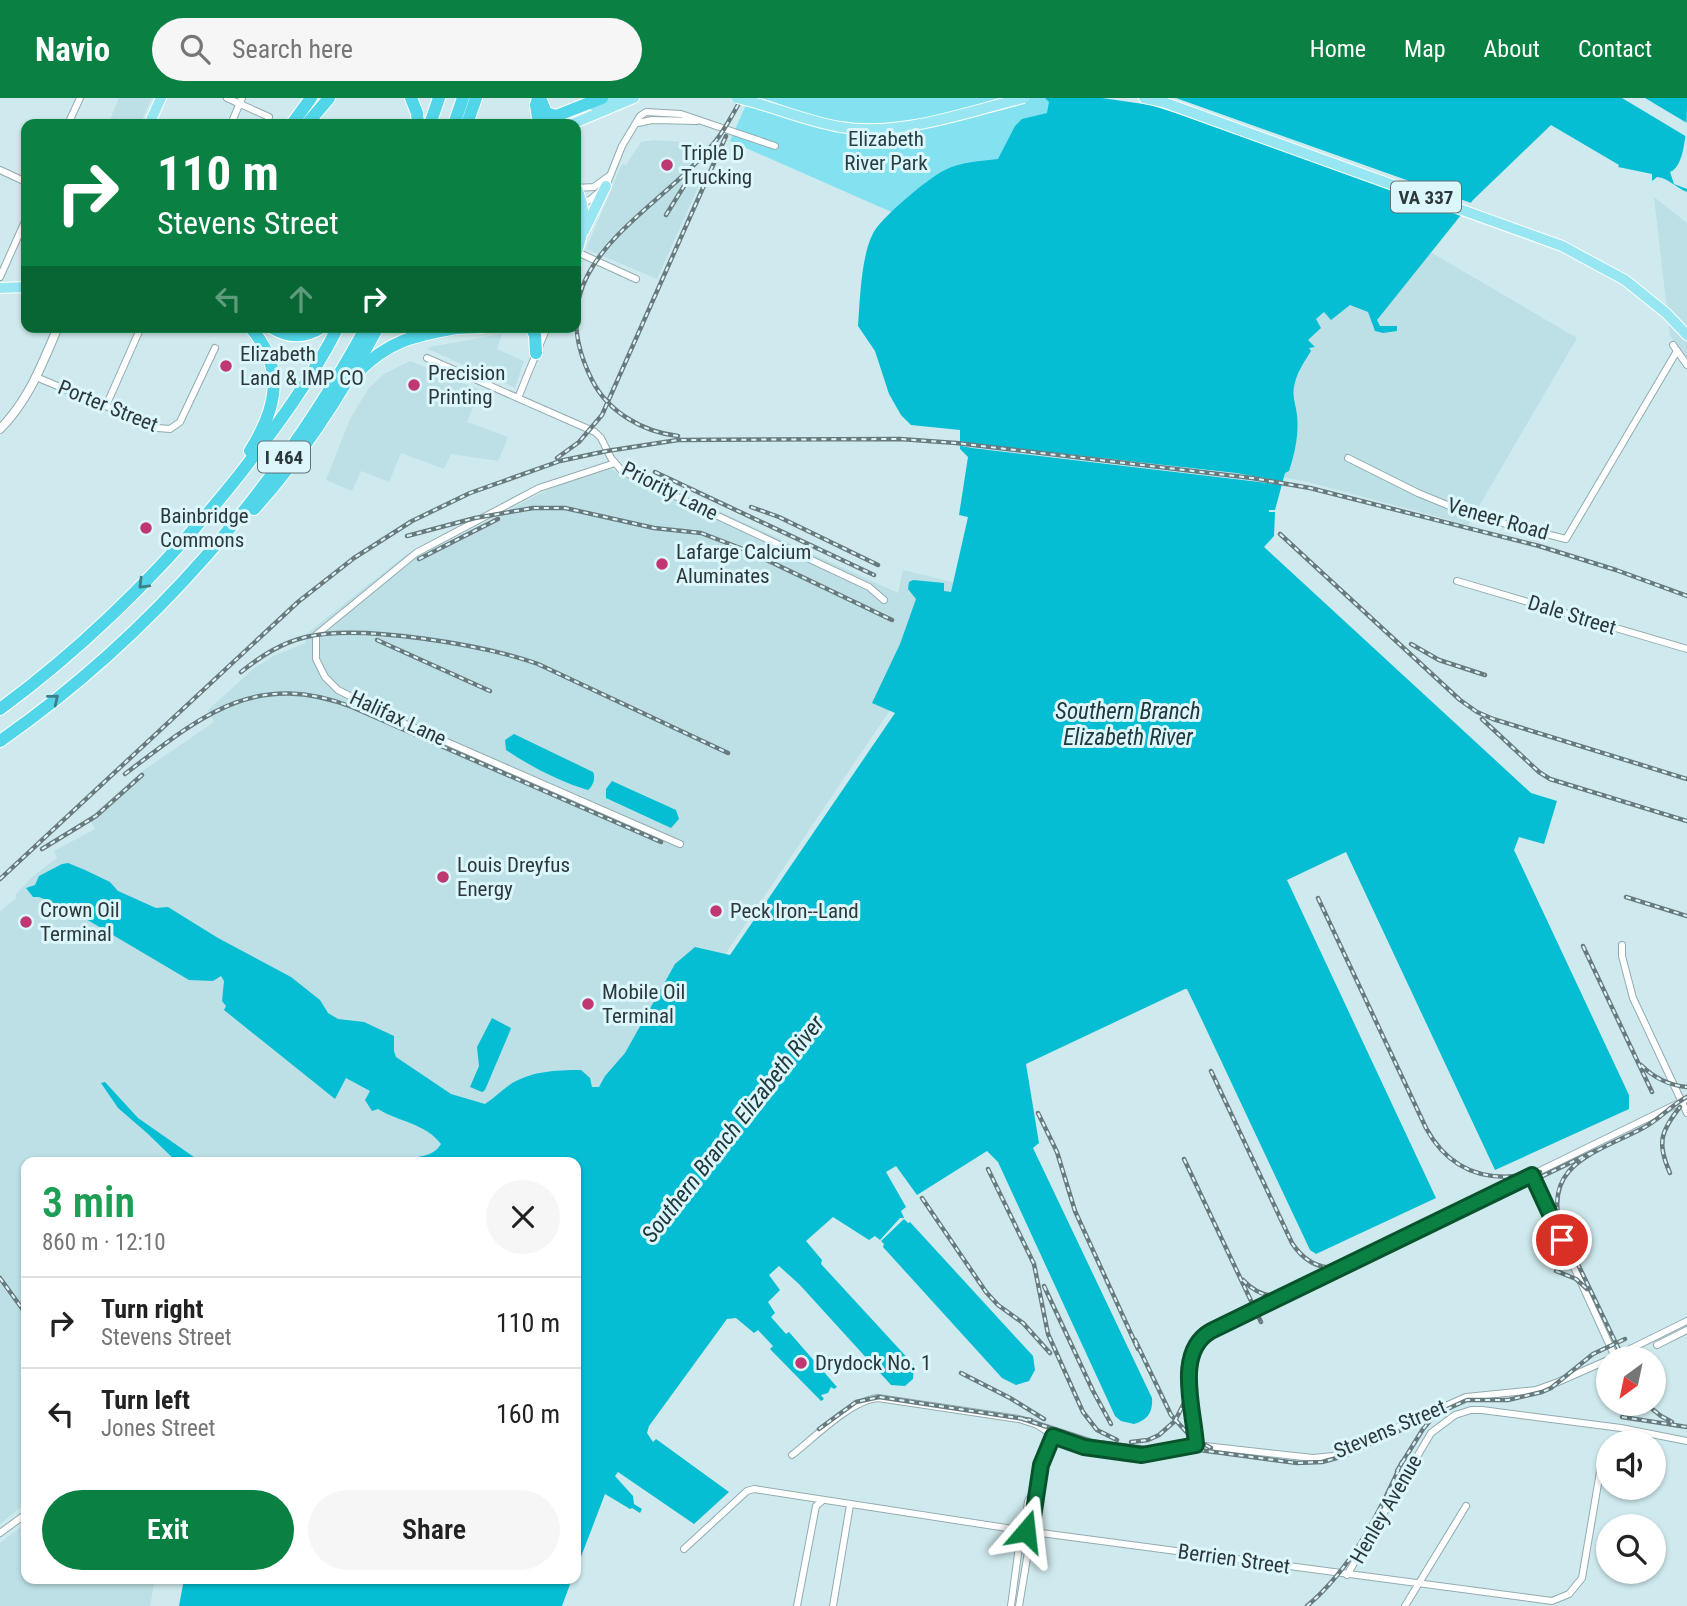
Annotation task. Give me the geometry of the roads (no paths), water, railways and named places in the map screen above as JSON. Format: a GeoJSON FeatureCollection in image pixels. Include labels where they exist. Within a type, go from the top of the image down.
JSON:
{"type":"FeatureCollection","features":[{"type":"Feature","properties":{"kind":"highway"},"geometry":{"type":"LineString","coordinates":[[296,119],[311,98]]}},
{"type":"Feature","properties":{"kind":"highway"},"geometry":{"type":"LineString","coordinates":[[310,119],[329,98]]}},
{"type":"Feature","properties":{"kind":"highway"},"geometry":{"type":"LineString","coordinates":[[411,98],[418,119]]}},
{"type":"Feature","properties":{"kind":"highway"},"geometry":{"type":"LineString","coordinates":[[431,119],[439,98]]}},
{"type":"Feature","properties":{"kind":"highway"},"geometry":{"type":"LineString","coordinates":[[456,119],[463,98]]}},
{"type":"Feature","properties":{"kind":"highway"},"geometry":{"type":"LineString","coordinates":[[469,119],[476,98]]}},
{"type":"Feature","properties":{"kind":"highway"},"geometry":{"type":"LineString","coordinates":[[539,98],[546,113],[556,116],[602,98]]}},
{"type":"Feature","properties":{"kind":"highway"},"geometry":{"type":"LineString","coordinates":[[538,119],[536,105],[539,98]]}},
{"type":"Feature","properties":{"kind":"highway"},"geometry":{"type":"LineString","coordinates":[[222,497],[264,427],[274,397],[272,365],[264,346],[254,333]]}},
{"type":"Feature","properties":{"kind":"highway"},"geometry":{"type":"LineString","coordinates":[[283,333],[299,336],[312,333]]}},
{"type":"Feature","properties":{"kind":"highway","name":"I 464"},"geometry":{"type":"LineString","coordinates":[[0,709],[72,651],[125,603],[186,539],[287,412],[334,333]]}},
{"type":"Feature","properties":{"kind":"highway","name":"I 464"},"geometry":{"type":"LineString","coordinates":[[0,741],[94,665],[187,576],[239,515],[289,449],[362,333]]}},
{"type":"Feature","properties":{"kind":"highway"},"geometry":{"type":"LineString","coordinates":[[319,424],[374,333]]}},
{"type":"Feature","properties":{"kind":"highway"},"geometry":{"type":"LineString","coordinates":[[187,576],[223,542],[272,488],[356,375],[378,354],[416,335],[428,333]]}},
{"type":"Feature","properties":{"kind":"highway"},"geometry":{"type":"LineString","coordinates":[[535,333],[536,353]]}},
{"type":"Feature","properties":{"kind":"main road"},"geometry":{"type":"LineString","coordinates":[[151,119],[161,98]]}},
{"type":"Feature","properties":{"kind":"main road"},"geometry":{"type":"LineString","coordinates":[[563,119],[587,107],[617,98]]}},
{"type":"Feature","properties":{"kind":"main road"},"geometry":{"type":"LineString","coordinates":[[581,120],[634,98]]}},
{"type":"Feature","properties":{"kind":"main road"},"geometry":{"type":"LineString","coordinates":[[737,98],[818,122],[864,129],[918,124],[1024,98]]}},
{"type":"Feature","properties":{"kind":"main road","name":"VA 337"},"geometry":{"type":"LineString","coordinates":[[1144,98],[1163,102],[1562,246],[1625,280],[1666,313],[1687,335]]}},
{"type":"Feature","properties":{"kind":"main road"},"geometry":{"type":"LineString","coordinates":[[581,237],[606,186]]}},
{"type":"Feature","properties":{"kind":"main road"},"geometry":{"type":"LineString","coordinates":[[581,210],[584,220],[581,237]]}},
{"type":"Feature","properties":{"kind":"main road"},"geometry":{"type":"LineString","coordinates":[[0,294],[21,294]]}},
{"type":"Feature","properties":{"kind":"street"},"geometry":{"type":"LineString","coordinates":[[70,119],[80,98]]}},
{"type":"Feature","properties":{"kind":"street"},"geometry":{"type":"LineString","coordinates":[[227,98],[241,101],[269,117]]}},
{"type":"Feature","properties":{"kind":"street"},"geometry":{"type":"LineString","coordinates":[[233,119],[241,101]]}},
{"type":"Feature","properties":{"kind":"street"},"geometry":{"type":"LineString","coordinates":[[581,203],[594,198],[606,186],[617,156],[636,123],[652,120],[700,120],[775,146]]}},
{"type":"Feature","properties":{"kind":"street"},"geometry":{"type":"LineString","coordinates":[[0,170],[21,180]]}},
{"type":"Feature","properties":{"kind":"street"},"geometry":{"type":"LineString","coordinates":[[581,188],[594,187],[610,174]]}},
{"type":"Feature","properties":{"kind":"street"},"geometry":{"type":"LineString","coordinates":[[5,288],[1,276],[21,230]]}},
{"type":"Feature","properties":{"kind":"street"},"geometry":{"type":"LineString","coordinates":[[581,255],[636,279]]}},
{"type":"Feature","properties":{"kind":"street"},"geometry":{"type":"LineString","coordinates":[[0,429],[23,402],[55,333]]}},
{"type":"Feature","properties":{"kind":"street"},"geometry":{"type":"LineString","coordinates":[[106,406],[138,333]]}},
{"type":"Feature","properties":{"kind":"street"},"geometry":{"type":"LineString","coordinates":[[518,398],[541,333]]}},
{"type":"Feature","properties":{"kind":"street","name":"Porter Street"},"geometry":{"type":"LineString","coordinates":[[36,377],[158,428],[172,428],[180,422],[185,413],[215,348]]}},
{"type":"Feature","properties":{"kind":"street","name":"Veneer Road"},"geometry":{"type":"LineString","coordinates":[[1348,458],[1418,493],[1474,516],[1566,539],[1675,348],[1687,365]]}},
{"type":"Feature","properties":{"kind":"street","name":"Priority Lane"},"geometry":{"type":"LineString","coordinates":[[427,358],[595,432],[622,471],[869,587],[884,600]]}},
{"type":"Feature","properties":{"kind":"street","name":"Halifax Lane"},"geometry":{"type":"LineString","coordinates":[[615,463],[539,488],[416,553],[316,635],[316,659],[332,685],[387,715],[680,844]]}},
{"type":"Feature","properties":{"kind":"street","name":"Dale Street"},"geometry":{"type":"LineString","coordinates":[[1457,581],[1687,649]]}},
{"type":"Feature","properties":{"kind":"street"},"geometry":{"type":"LineString","coordinates":[[1622,945],[1622,956],[1633,998],[1684,1100],[1687,1113]]}},
{"type":"Feature","properties":{"kind":"street"},"geometry":{"type":"LineString","coordinates":[[1196,1445],[1189,1364],[1193,1348],[1203,1335],[1684,1100]]}},
{"type":"Feature","properties":{"kind":"street"},"geometry":{"type":"LineString","coordinates":[[1532,1175],[1607,1346]]}},
{"type":"Feature","properties":{"kind":"street","name":"Stevens Street"},"geometry":{"type":"LineString","coordinates":[[1636,1346],[1687,1321]]}},
{"type":"Feature","properties":{"kind":"street"},"geometry":{"type":"LineString","coordinates":[[1657,1345],[1687,1330]]}},
{"type":"Feature","properties":{"kind":"street","name":"Stevens Street"},"geometry":{"type":"LineString","coordinates":[[792,1455],[852,1408],[872,1399],[912,1402],[1034,1423],[1055,1433],[1123,1453],[1149,1455],[1196,1445],[1313,1458],[1333,1456],[1465,1397],[1536,1390],[1596,1365]]}},
{"type":"Feature","properties":{"kind":"street","name":"Henley Avenue"},"geometry":{"type":"LineString","coordinates":[[1347,1575],[1429,1435],[1455,1415],[1482,1410],[1628,1430]]}},
{"type":"Feature","properties":{"kind":"street"},"geometry":{"type":"LineString","coordinates":[[1019,1606],[1030,1540],[1025,1523],[1028,1501],[1037,1487],[1041,1465],[1055,1433]]}},
{"type":"Feature","properties":{"kind":"street"},"geometry":{"type":"LineString","coordinates":[[1666,1438],[1687,1441]]}},
{"type":"Feature","properties":{"kind":"street","name":"Berrien Street"},"geometry":{"type":"LineString","coordinates":[[684,1549],[747,1491],[754,1489],[1026,1531],[1547,1601],[1561,1599],[1569,1594],[1577,1587],[1584,1573],[1596,1490]]}},
{"type":"Feature","properties":{"kind":"street"},"geometry":{"type":"LineString","coordinates":[[797,1606],[816,1508],[819,1503],[825,1501]]}},
{"type":"Feature","properties":{"kind":"street"},"geometry":{"type":"LineString","coordinates":[[833,1606],[850,1505]]}},
{"type":"Feature","properties":{"kind":"street"},"geometry":{"type":"LineString","coordinates":[[1405,1606],[1466,1506]]}},
{"type":"Feature","properties":{"kind":"street"},"geometry":{"type":"LineString","coordinates":[[0,1533],[21,1518]]}},
{"type":"Feature","properties":{"kind":"street"},"geometry":{"type":"LineString","coordinates":[[1011,1606],[1020,1539],[1026,1531]]}},
{"type":"Feature","properties":{"kind":"water","name":"Southern Branch Elizabeth River"},"geometry":{"type":"Polygon","coordinates":[[[1045,98],[1687,98],[1683,151],[1676,168],[1670,172],[1674,184],[1687,189],[1687,192],[1661,178],[1657,177],[1652,181],[1652,174],[1618,167],[1619,165],[1551,125],[1473,200],[1377,320],[1380,326],[1397,326],[1397,331],[1375,331],[1368,312],[1350,305],[1331,320],[1324,312],[1316,319],[1321,328],[1308,340],[1315,347],[1309,348],[1311,351],[1298,373],[1294,387],[1297,411],[1295,450],[1289,471],[1285,473],[1275,510],[1269,510],[1275,512],[1274,536],[1264,547],[1531,793],[1557,801],[1544,844],[1519,837],[1514,850],[1629,1095],[1629,1109],[1495,1170],[1346,852],[1287,880],[1436,1198],[1316,1254],[1310,1250],[1185,989],[1026,1064],[1039,1143],[1033,1148],[1152,1398],[1152,1407],[1146,1418],[1134,1424],[1121,1421],[1115,1416],[998,1162],[987,1151],[917,1195],[896,1166],[886,1172],[906,1207],[901,1211],[904,1218],[900,1218],[880,1240],[875,1236],[869,1240],[833,1217],[806,1241],[822,1260],[821,1264],[914,1365],[913,1379],[905,1386],[891,1385],[799,1284],[779,1266],[769,1275],[780,1290],[768,1302],[775,1313],[771,1317],[786,1334],[789,1332],[837,1387],[831,1387],[828,1393],[821,1395],[824,1399],[821,1401],[770,1349],[773,1346],[758,1330],[754,1333],[736,1318],[727,1319],[649,1426],[647,1433],[653,1442],[656,1439],[729,1492],[694,1524],[618,1472],[615,1476],[633,1496],[634,1504],[642,1509],[640,1513],[630,1509],[605,1494],[581,1557],[581,1157],[416,1157],[431,1153],[441,1144],[420,1127],[378,1109],[372,1111],[365,1100],[370,1091],[346,1078],[335,1099],[224,1010],[224,981],[221,976],[213,981],[189,980],[74,912],[33,897],[26,888],[35,885],[39,876],[68,863],[110,882],[118,891],[156,908],[168,907],[218,938],[291,977],[320,1000],[328,1013],[338,1019],[364,1022],[394,1036],[396,1057],[451,1094],[485,1104],[525,1077],[562,1070],[581,1070],[590,1078],[592,1087],[599,1087],[625,1053],[675,964],[695,947],[730,955],[895,713],[872,703],[900,644],[916,599],[908,589],[909,582],[913,580],[944,583],[944,591],[951,592],[968,517],[959,515],[968,457],[960,449],[960,430],[911,425],[901,415],[889,394],[875,351],[858,326],[864,263],[875,230],[897,207],[928,181],[951,167],[998,159],[1015,126],[1022,119],[1047,113],[1049,102],[1045,98]]]}},
{"type":"Feature","properties":{"kind":"water"},"geometry":{"type":"Polygon","coordinates":[[[514,734],[593,772],[591,786],[588,790],[567,783],[506,750],[505,740],[514,734]]]}},
{"type":"Feature","properties":{"kind":"water"},"geometry":{"type":"Polygon","coordinates":[[[612,781],[676,810],[679,819],[671,828],[606,798],[606,789],[612,781]]]}},
{"type":"Feature","properties":{"kind":"water"},"geometry":{"type":"Polygon","coordinates":[[[492,1018],[511,1028],[482,1092],[470,1087],[479,1066],[477,1047],[492,1018]]]}},
{"type":"Feature","properties":{"kind":"water"},"geometry":{"type":"Polygon","coordinates":[[[105,1082],[138,1118],[194,1157],[172,1157],[118,1108],[101,1083],[105,1082]]]}},
{"type":"Feature","properties":{"kind":"water"},"geometry":{"type":"Polygon","coordinates":[[[904,1219],[910,1222],[1033,1356],[1035,1370],[1029,1381],[1016,1385],[1002,1378],[883,1247],[881,1241],[904,1219]]]}},
{"type":"Feature","properties":{"kind":"water"},"geometry":{"type":"Polygon","coordinates":[[[183,1584],[570,1584],[562,1606],[179,1606],[183,1584]]]}},
{"type":"Feature","properties":{"kind":"railway"},"geometry":{"type":"LineString","coordinates":[[581,296],[589,273],[608,246],[714,143],[742,98]]}},
{"type":"Feature","properties":{"kind":"railway"},"geometry":{"type":"LineString","coordinates":[[557,458],[579,442],[602,415],[726,136]]}},
{"type":"Feature","properties":{"kind":"railway"},"geometry":{"type":"LineString","coordinates":[[666,215],[689,178]]}},
{"type":"Feature","properties":{"kind":"railway"},"geometry":{"type":"LineString","coordinates":[[578,333],[592,380],[607,402],[640,425],[678,436]]}},
{"type":"Feature","properties":{"kind":"railway"},"geometry":{"type":"LineString","coordinates":[[0,879],[298,602],[354,558],[412,521],[470,493],[560,461],[607,451],[678,440],[900,439],[956,443],[1252,478],[1310,488],[1539,546],[1687,596]]}},
{"type":"Feature","properties":{"kind":"railway"},"geometry":{"type":"LineString","coordinates":[[655,472],[874,575]]}},
{"type":"Feature","properties":{"kind":"railway"},"geometry":{"type":"LineString","coordinates":[[751,507],[779,517],[878,565]]}},
{"type":"Feature","properties":{"kind":"railway"},"geometry":{"type":"LineString","coordinates":[[407,536],[475,518],[533,508],[565,508],[654,528],[701,533],[748,551],[892,620]]}},
{"type":"Feature","properties":{"kind":"railway"},"geometry":{"type":"LineString","coordinates":[[419,559],[498,519]]}},
{"type":"Feature","properties":{"kind":"railway"},"geometry":{"type":"LineString","coordinates":[[1280,534],[1460,700],[1477,712],[1687,779]]}},
{"type":"Feature","properties":{"kind":"railway"},"geometry":{"type":"LineString","coordinates":[[241,672],[280,646],[306,637],[358,633],[423,638],[487,650],[538,664],[728,753]]}},
{"type":"Feature","properties":{"kind":"railway"},"geometry":{"type":"LineString","coordinates":[[377,640],[490,691]]}},
{"type":"Feature","properties":{"kind":"railway"},"geometry":{"type":"LineString","coordinates":[[1411,644],[1439,660],[1485,675]]}},
{"type":"Feature","properties":{"kind":"railway"},"geometry":{"type":"LineString","coordinates":[[125,774],[204,718],[257,696],[286,693],[317,697],[352,707],[661,842]]}},
{"type":"Feature","properties":{"kind":"railway"},"geometry":{"type":"LineString","coordinates":[[1482,719],[1550,779],[1687,821]]}},
{"type":"Feature","properties":{"kind":"railway"},"geometry":{"type":"LineString","coordinates":[[42,849],[96,816],[142,775]]}},
{"type":"Feature","properties":{"kind":"railway"},"geometry":{"type":"LineString","coordinates":[[1626,897],[1687,916]]}},
{"type":"Feature","properties":{"kind":"railway"},"geometry":{"type":"LineString","coordinates":[[1318,898],[1436,1144],[1460,1165],[1474,1172],[1505,1177],[1540,1172]]}},
{"type":"Feature","properties":{"kind":"railway"},"geometry":{"type":"LineString","coordinates":[[1583,946],[1652,1092]]}},
{"type":"Feature","properties":{"kind":"railway"},"geometry":{"type":"LineString","coordinates":[[1641,1065],[1662,1080],[1687,1087]]}},
{"type":"Feature","properties":{"kind":"railway"},"geometry":{"type":"LineString","coordinates":[[1211,1071],[1292,1243],[1307,1259],[1325,1267],[1345,1267],[1366,1261],[1597,1150]]}},
{"type":"Feature","properties":{"kind":"railway"},"geometry":{"type":"LineString","coordinates":[[1617,1346],[1562,1231],[1557,1208],[1559,1190],[1566,1176],[1577,1164],[1591,1154],[1649,1125],[1687,1097]]}},
{"type":"Feature","properties":{"kind":"railway"},"geometry":{"type":"LineString","coordinates":[[1670,1173],[1663,1154],[1663,1138],[1668,1124],[1680,1107]]}},
{"type":"Feature","properties":{"kind":"railway"},"geometry":{"type":"LineString","coordinates":[[1038,1113],[1057,1152],[1075,1211],[1138,1349]]}},
{"type":"Feature","properties":{"kind":"railway"},"geometry":{"type":"LineString","coordinates":[[1184,1159],[1261,1322]]}},
{"type":"Feature","properties":{"kind":"railway"},"geometry":{"type":"LineString","coordinates":[[988,1169],[1034,1264],[1048,1334],[1083,1412],[1097,1430],[1117,1440]]}},
{"type":"Feature","properties":{"kind":"railway"},"geometry":{"type":"LineString","coordinates":[[922,1198],[986,1292],[998,1305],[1023,1323],[1050,1353]]}},
{"type":"Feature","properties":{"kind":"railway"},"geometry":{"type":"LineString","coordinates":[[1544,1245],[1564,1253],[1575,1264]]}},
{"type":"Feature","properties":{"kind":"railway"},"geometry":{"type":"LineString","coordinates":[[1131,1442],[1148,1440],[1159,1435],[1175,1421],[1184,1403],[1192,1360],[1208,1339],[1345,1271]]}},
{"type":"Feature","properties":{"kind":"railway"},"geometry":{"type":"LineString","coordinates":[[1556,1271],[1576,1279],[1587,1289]]}},
{"type":"Feature","properties":{"kind":"railway"},"geometry":{"type":"LineString","coordinates":[[0,1278],[21,1307]]}},
{"type":"Feature","properties":{"kind":"railway"},"geometry":{"type":"LineString","coordinates":[[1243,1280],[1264,1294],[1290,1295]]}},
{"type":"Feature","properties":{"kind":"railway"},"geometry":{"type":"LineString","coordinates":[[1044,1286],[1111,1424]]}},
{"type":"Feature","properties":{"kind":"railway"},"geometry":{"type":"LineString","coordinates":[[1023,1419],[1090,1441],[1153,1449],[1192,1449],[1297,1463],[1322,1462],[1344,1456],[1467,1400],[1508,1400],[1542,1392],[1551,1388],[1593,1354],[1625,1339]]}},
{"type":"Feature","properties":{"kind":"railway"},"geometry":{"type":"LineString","coordinates":[[1135,1340],[1171,1415],[1191,1437],[1211,1448]]}},
{"type":"Feature","properties":{"kind":"railway"},"geometry":{"type":"LineString","coordinates":[[961,1373],[1044,1419]]}},
{"type":"Feature","properties":{"kind":"railway"},"geometry":{"type":"LineString","coordinates":[[819,1429],[856,1402],[879,1397],[1031,1420]]}},
{"type":"Feature","properties":{"kind":"railway"},"geometry":{"type":"LineString","coordinates":[[1397,1471],[1434,1416]]}},
{"type":"Feature","properties":{"kind":"railway"},"geometry":{"type":"LineString","coordinates":[[1661,1416],[1672,1422]]}},
{"type":"Feature","properties":{"kind":"railway"},"geometry":{"type":"LineString","coordinates":[[1622,1417],[1687,1427]]}},
{"type":"Feature","properties":{"kind":"railway"},"geometry":{"type":"LineString","coordinates":[[1307,1606],[1337,1575],[1362,1540],[1402,1462]]}},
{"type":"Feature","properties":{"kind":"place","name":"Triple D Trucking"},"geometry":{"type":"Point","coordinates":[667,165]}},
{"type":"Feature","properties":{"kind":"place","name":"Elizabeth Land & IMP CO"},"geometry":{"type":"Point","coordinates":[226,366]}},
{"type":"Feature","properties":{"kind":"place","name":"Precision Printing"},"geometry":{"type":"Point","coordinates":[414,385]}},
{"type":"Feature","properties":{"kind":"place","name":"Bainbridge Commons"},"geometry":{"type":"Point","coordinates":[146,528]}},
{"type":"Feature","properties":{"kind":"place","name":"Lafarge Calcium Aluminates"},"geometry":{"type":"Point","coordinates":[662,564]}},
{"type":"Feature","properties":{"kind":"place","name":"Louis Dreyfus Energy"},"geometry":{"type":"Point","coordinates":[443,877]}},
{"type":"Feature","properties":{"kind":"place","name":"Peck Iron--Land"},"geometry":{"type":"Point","coordinates":[716,911]}},
{"type":"Feature","properties":{"kind":"place","name":"Crown Oil Terminal"},"geometry":{"type":"Point","coordinates":[26,922]}},
{"type":"Feature","properties":{"kind":"place","name":"Mobile Oil Terminal"},"geometry":{"type":"Point","coordinates":[588,1004]}},
{"type":"Feature","properties":{"kind":"place","name":"Drydock No. 1"},"geometry":{"type":"Point","coordinates":[801,1363]}},
{"type":"Feature","properties":{"kind":"park label","name":"Elizabeth River Park"},"geometry":{"type":"Point","coordinates":[886,151]}}]}
